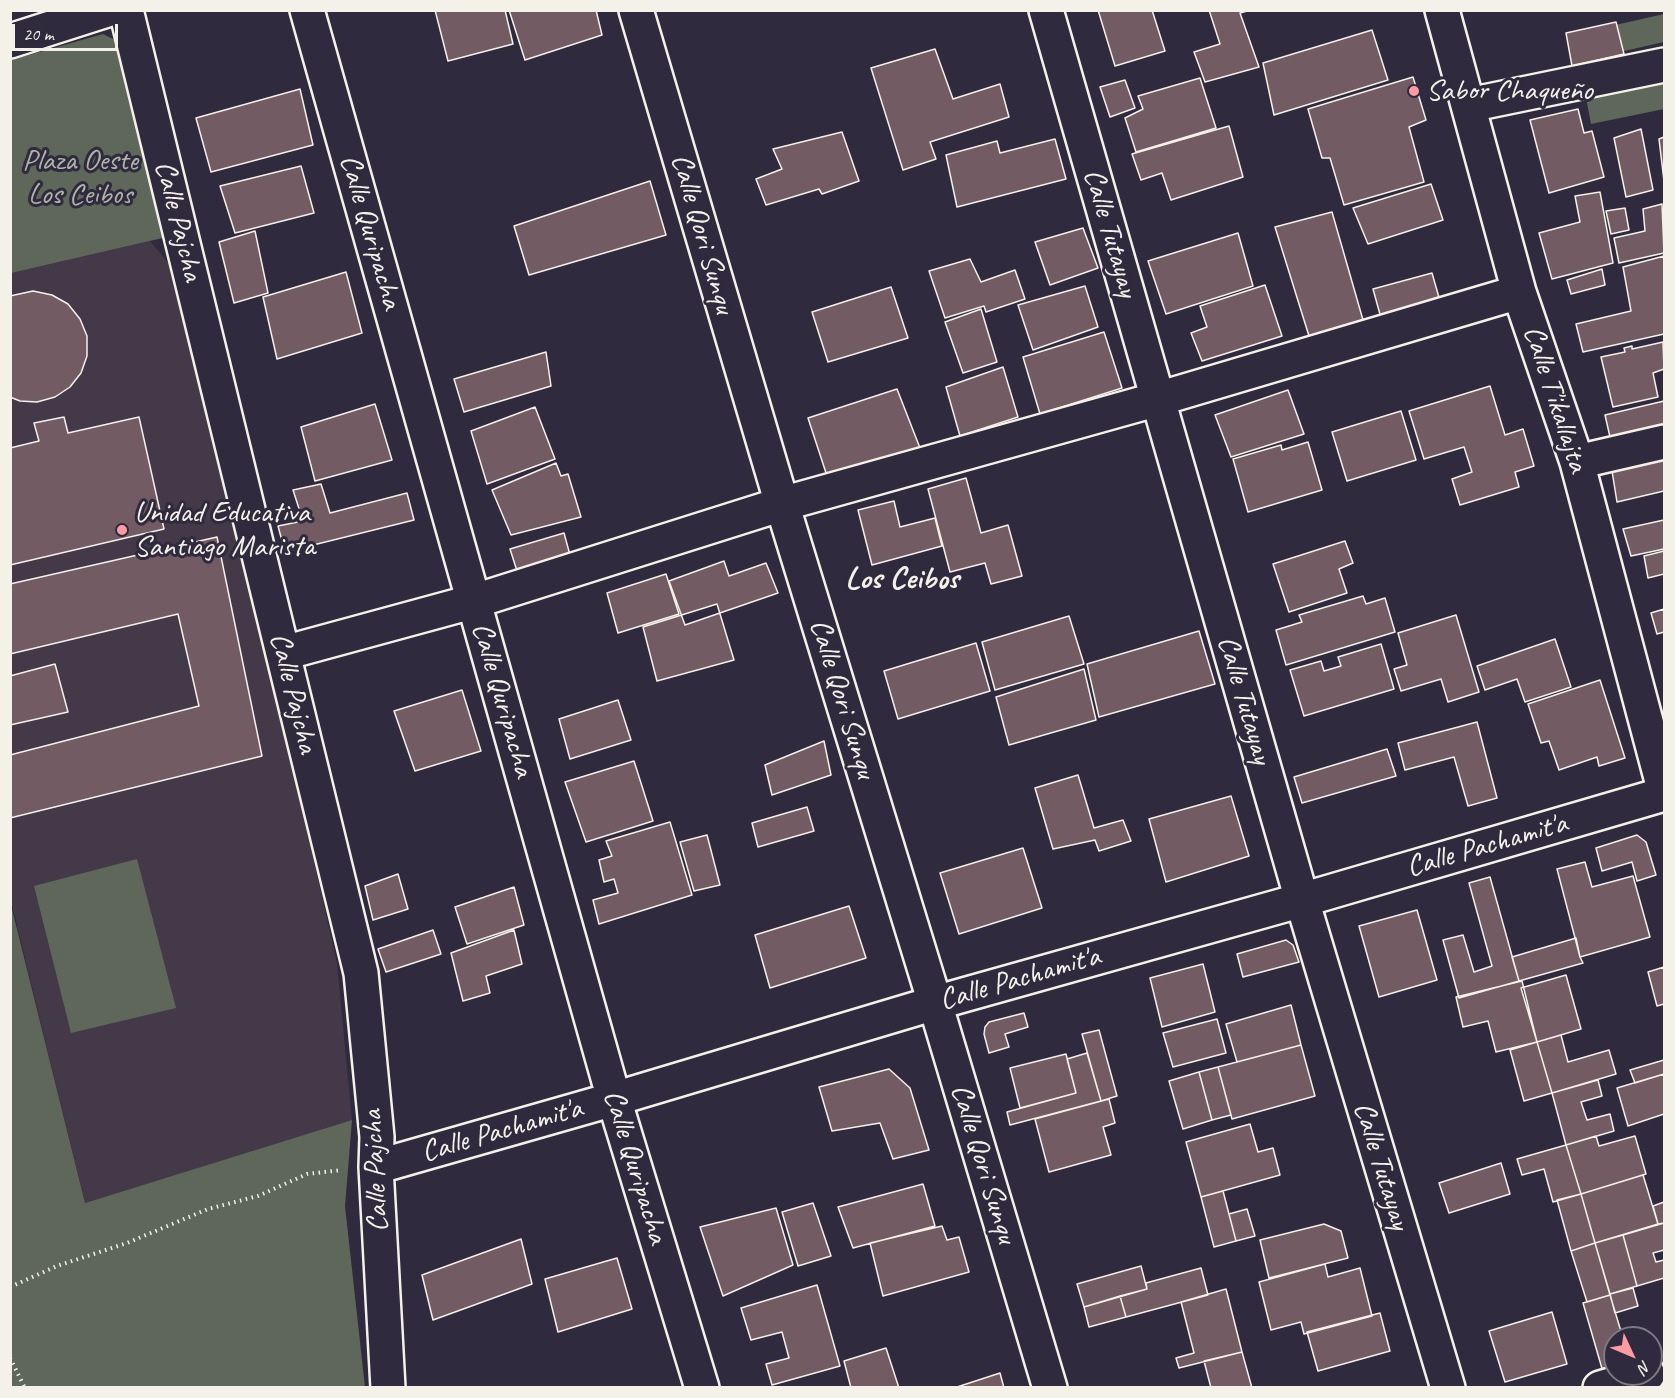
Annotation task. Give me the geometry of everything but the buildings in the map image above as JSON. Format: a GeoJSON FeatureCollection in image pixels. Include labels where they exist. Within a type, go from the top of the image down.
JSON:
{"type":"FeatureCollection","features":[{"type":"Feature","properties":{"kind":"street"},"geometry":{"type":"LineString","coordinates":[[10,41],[107,10]]}},
{"type":"Feature","properties":{"kind":"street","name":"Calle Pajcha"},"geometry":{"type":"LineString","coordinates":[[126,10],[361,973],[377,1137],[376,1167],[388,1388]]}},
{"type":"Feature","properties":{"kind":"street","name":"Calle Quripacha"},"geometry":{"type":"LineString","coordinates":[[307,10],[614,1100],[702,1388]]}},
{"type":"Feature","properties":{"kind":"street","name":"Calle Qori Sunqu"},"geometry":{"type":"LineString","coordinates":[[636,10],[782,504],[1050,1388]]}},
{"type":"Feature","properties":{"kind":"street","name":"Calle Tutayay"},"geometry":{"type":"LineString","coordinates":[[1046,10],[1302,900],[1448,1388]]}},
{"type":"Feature","properties":{"kind":"street","name":"Calle T'ikallajta"},"geometry":{"type":"LineString","coordinates":[[1442,10],[1519,292],[1577,462],[1665,789]]}},
{"type":"Feature","properties":{"kind":"street"},"geometry":{"type":"LineString","coordinates":[[1469,105],[1665,64]]}},
{"type":"Feature","properties":{"kind":"street"},"geometry":{"type":"LineString","coordinates":[[284,653],[475,601],[782,504],[1158,399],[1519,292]]}},
{"type":"Feature","properties":{"kind":"street"},"geometry":{"type":"LineString","coordinates":[[1577,462],[1665,442]]}},
{"type":"Feature","properties":{"kind":"street","name":"Calle Pachamit'a"},"geometry":{"type":"LineString","coordinates":[[376,1167],[614,1100],[935,1003],[1302,900],[1665,794]]}},
{"type":"Feature","properties":{"kind":"path"},"geometry":{"type":"LineString","coordinates":[[10,1287],[57,1266],[127,1243],[208,1209],[258,1196],[307,1174],[376,1167]]}},
{"type":"Feature","properties":{"kind":"path"},"geometry":{"type":"LineString","coordinates":[[10,1358],[25,1388]]}},
{"type":"Feature","properties":{"kind":"shaded area","name":"Unidad Educativa Santiago Marista"},"geometry":{"type":"Polygon","coordinates":[[[150,241],[169,264],[297,787],[337,963],[352,1120],[85,1203],[11,901],[10,273],[150,241]]]}},
{"type":"Feature","properties":{"kind":"green space"},"geometry":{"type":"Polygon","coordinates":[[[1664,14],[1664,42],[1576,62],[1571,35],[1664,14]]]}},
{"type":"Feature","properties":{"kind":"green space","name":"Plaza Oeste Los Ceibos"},"geometry":{"type":"Polygon","coordinates":[[[103,34],[119,42],[167,237],[11,273],[11,60],[103,34]]]}},
{"type":"Feature","properties":{"kind":"green space"},"geometry":{"type":"Polygon","coordinates":[[[1664,81],[1664,109],[1591,124],[1586,98],[1664,81]]]}},
{"type":"Feature","properties":{"kind":"green space"},"geometry":{"type":"Polygon","coordinates":[[[137,859],[176,1008],[71,1033],[34,886],[137,859]]]}},
{"type":"Feature","properties":{"kind":"green space"},"geometry":{"type":"Polygon","coordinates":[[[10,901],[85,1203],[352,1120],[345,1206],[365,1387],[11,1387],[10,901]]]}},
{"type":"Feature","properties":{"kind":"place","name":"Sabor Chaqueño"},"geometry":{"type":"Point","coordinates":[1414,91]}},
{"type":"Feature","properties":{"kind":"place","name":"Unidad Educativa Santiago Marista"},"geometry":{"type":"Point","coordinates":[122,530]}},
{"type":"Feature","properties":{"kind":"district","name":"Los Ceibos"},"geometry":{"type":"Point","coordinates":[902,580]}}]}
